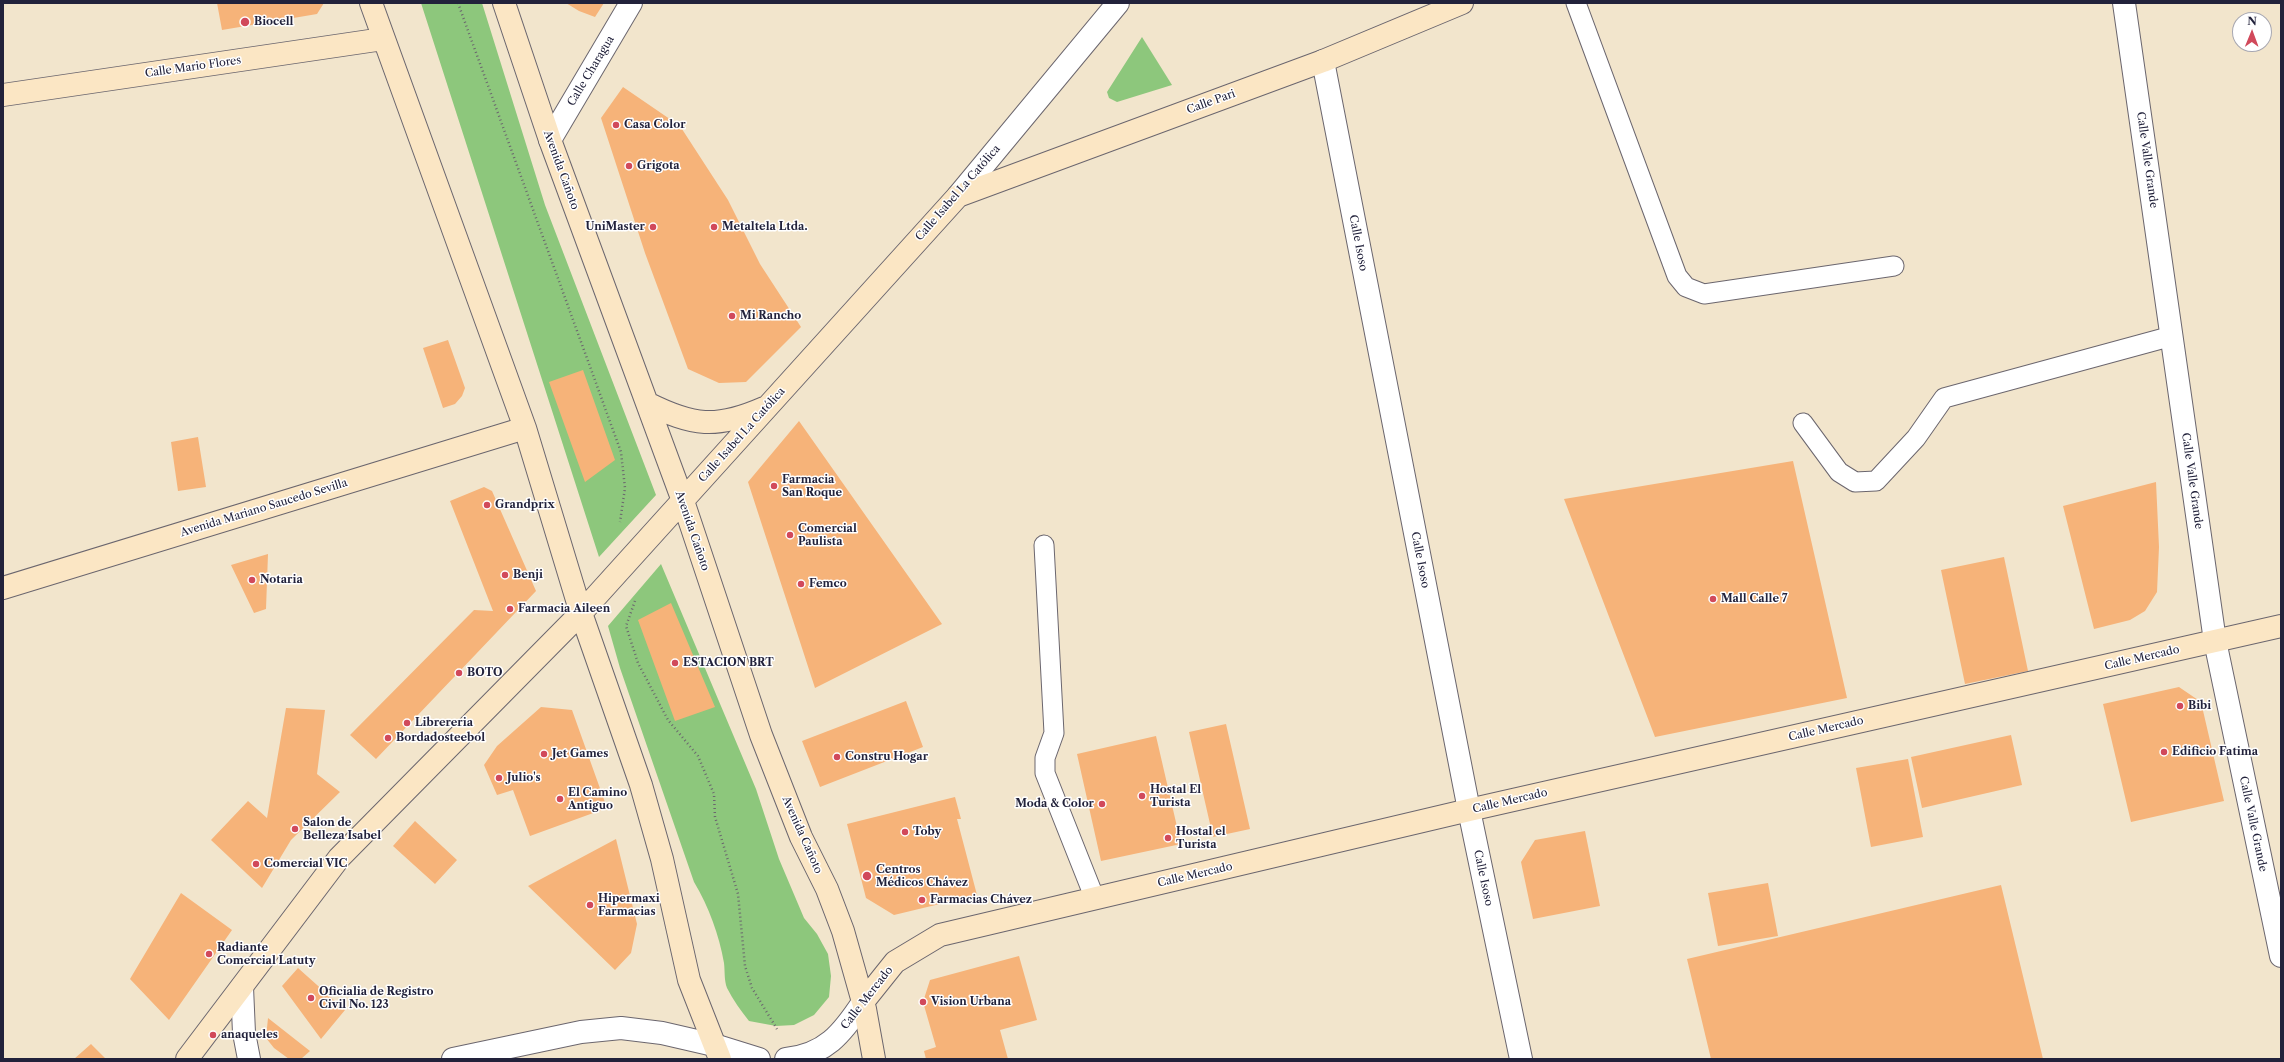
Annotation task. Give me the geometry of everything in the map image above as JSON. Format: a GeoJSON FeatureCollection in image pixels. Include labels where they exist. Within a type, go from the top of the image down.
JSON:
{"type":"FeatureCollection","features":[{"type":"Feature","properties":{"kind":"street"},"geometry":{"type":"LineString","coordinates":[[372,3],[383,39],[525,428],[581,613],[641,785],[662,859],[689,980],[717,1052]]}},
{"type":"Feature","properties":{"kind":"street","name":"Avenida Cañoto"},"geometry":{"type":"LineString","coordinates":[[504,3],[550,140],[683,501],[761,735],[801,837],[827,889],[843,931],[863,1002],[874,1059]]}},
{"type":"Feature","properties":{"kind":"street","name":"Calle Charagua"},"geometry":{"type":"LineString","coordinates":[[550,140],[631,3]]}},
{"type":"Feature","properties":{"kind":"street","name":"Calle Isabel La Católica"},"geometry":{"type":"LineString","coordinates":[[187,1059],[339,858],[581,613],[958,196],[1118,3]]}},
{"type":"Feature","properties":{"kind":"street","name":"Calle Pari"},"geometry":{"type":"LineString","coordinates":[[958,196],[1323,61],[1460,3]]}},
{"type":"Feature","properties":{"kind":"street","name":"Calle Valle Grande"},"geometry":{"type":"LineString","coordinates":[[2124,3],[2215,642],[2281,956]]}},
{"type":"Feature","properties":{"kind":"street","name":"Calle Mario Flores"},"geometry":{"type":"LineString","coordinates":[[3,95],[383,39]]}},
{"type":"Feature","properties":{"kind":"street","name":"Calle Isoso"},"geometry":{"type":"LineString","coordinates":[[1323,61],[1469,810],[1521,1059]]}},
{"type":"Feature","properties":{"kind":"street"},"geometry":{"type":"LineString","coordinates":[[647,403],[676,417],[707,423],[739,418],[768,406]]}},
{"type":"Feature","properties":{"kind":"street","name":"Avenida Mariano Saucedo Sevilla"},"geometry":{"type":"LineString","coordinates":[[3,588],[525,428]]}},
{"type":"Feature","properties":{"kind":"street","name":"Calle Mercado"},"geometry":{"type":"LineString","coordinates":[[786,1059],[818,1051],[834,1041],[895,962],[940,935],[1469,810],[2281,626]]}},
{"type":"Feature","properties":{"kind":"street"},"geometry":{"type":"LineString","coordinates":[[242,987],[244,1033],[249,1059]]}},
{"type":"Feature","properties":{"kind":"street"},"geometry":{"type":"LineString","coordinates":[[453,1059],[581,1032],[621,1028],[662,1033],[717,1052],[759,1059]]}},
{"type":"Feature","properties":{"kind":"lane"},"geometry":{"type":"LineString","coordinates":[[1576,3],[1674,269],[1686,286],[1704,294],[1894,266]]}},
{"type":"Feature","properties":{"kind":"lane"},"geometry":{"type":"LineString","coordinates":[[1803,423],[1839,472],[1855,482],[1876,481],[1916,438],[1944,398],[2172,336]]}},
{"type":"Feature","properties":{"kind":"lane"},"geometry":{"type":"LineString","coordinates":[[1044,545],[1054,733],[1044,758],[1045,773],[1095,899]]}},
{"type":"Feature","properties":{"kind":"green space"},"geometry":{"type":"Polygon","coordinates":[[[421,3],[482,3],[545,205],[656,495],[599,557],[421,3]]]}},
{"type":"Feature","properties":{"kind":"green space"},"geometry":{"type":"Polygon","coordinates":[[[1142,37],[1172,85],[1117,102],[1109,98],[1107,92],[1142,37]]]}},
{"type":"Feature","properties":{"kind":"green space"},"geometry":{"type":"Polygon","coordinates":[[[661,564],[756,789],[779,859],[804,918],[817,934],[828,954],[831,976],[829,997],[814,1015],[794,1025],[776,1026],[749,1021],[727,988],[724,963],[709,911],[694,882],[620,668],[608,626],[661,564]]]}},
{"type":"Feature","properties":{"kind":"building","name":"Biocell"},"geometry":{"type":"Polygon","coordinates":[[[217,3],[324,3],[317,14],[222,30],[217,3]]]}},
{"type":"Feature","properties":{"kind":"building"},"geometry":{"type":"Polygon","coordinates":[[[566,3],[604,3],[595,17],[579,11],[566,3]]]}},
{"type":"Feature","properties":{"kind":"building"},"geometry":{"type":"Polygon","coordinates":[[[623,87],[680,126],[728,200],[760,264],[801,327],[746,382],[719,383],[688,369],[645,253],[601,118],[623,87]]]}},
{"type":"Feature","properties":{"kind":"building"},"geometry":{"type":"Polygon","coordinates":[[[448,340],[465,388],[462,396],[455,404],[443,408],[423,348],[448,340]]]}},
{"type":"Feature","properties":{"kind":"building"},"geometry":{"type":"Polygon","coordinates":[[[583,370],[615,460],[585,482],[549,382],[583,370]]]}},
{"type":"Feature","properties":{"kind":"building"},"geometry":{"type":"Polygon","coordinates":[[[799,421],[942,624],[815,688],[748,482],[799,421]]]}},
{"type":"Feature","properties":{"kind":"building"},"geometry":{"type":"Polygon","coordinates":[[[198,437],[206,487],[178,491],[171,442],[198,437]]]}},
{"type":"Feature","properties":{"kind":"building","name":"Mall Calle 7"},"geometry":{"type":"Polygon","coordinates":[[[1793,461],[1847,698],[1655,737],[1564,499],[1793,461]]]}},
{"type":"Feature","properties":{"kind":"building"},"geometry":{"type":"Polygon","coordinates":[[[2156,482],[2159,547],[2157,592],[2145,611],[2130,620],[2094,629],[2063,506],[2156,482]]]}},
{"type":"Feature","properties":{"kind":"building"},"geometry":{"type":"Polygon","coordinates":[[[484,487],[492,491],[536,591],[376,759],[350,735],[474,610],[493,611],[450,501],[484,487]]]}},
{"type":"Feature","properties":{"kind":"building"},"geometry":{"type":"Polygon","coordinates":[[[268,554],[266,609],[254,613],[231,565],[268,554]]]}},
{"type":"Feature","properties":{"kind":"building"},"geometry":{"type":"Polygon","coordinates":[[[2004,557],[2028,671],[1965,684],[1941,570],[2004,557]]]}},
{"type":"Feature","properties":{"kind":"building","name":"ESTACION BRT"},"geometry":{"type":"Polygon","coordinates":[[[671,603],[715,707],[675,721],[638,620],[671,603]]]}},
{"type":"Feature","properties":{"kind":"building","name":"Edificio Fatima"},"geometry":{"type":"Polygon","coordinates":[[[2179,687],[2201,702],[2224,801],[2131,822],[2103,704],[2179,687]]]}},
{"type":"Feature","properties":{"kind":"building"},"geometry":{"type":"Polygon","coordinates":[[[906,701],[923,747],[820,787],[802,741],[906,701]]]}},
{"type":"Feature","properties":{"kind":"building"},"geometry":{"type":"Polygon","coordinates":[[[541,707],[572,710],[607,808],[530,836],[513,790],[497,795],[484,765],[497,746],[541,707]]]}},
{"type":"Feature","properties":{"kind":"building"},"geometry":{"type":"Polygon","coordinates":[[[286,708],[325,710],[317,774],[340,792],[291,840],[262,888],[211,840],[248,801],[267,818],[286,708]]]}},
{"type":"Feature","properties":{"kind":"building"},"geometry":{"type":"Polygon","coordinates":[[[1226,724],[1250,829],[1213,837],[1189,732],[1226,724]]]}},
{"type":"Feature","properties":{"kind":"building"},"geometry":{"type":"Polygon","coordinates":[[[2011,735],[2022,785],[1922,808],[1911,757],[2011,735]]]}},
{"type":"Feature","properties":{"kind":"building","name":"Hostal El Turista"},"geometry":{"type":"Polygon","coordinates":[[[1156,736],[1181,844],[1101,861],[1077,754],[1156,736]]]}},
{"type":"Feature","properties":{"kind":"building"},"geometry":{"type":"Polygon","coordinates":[[[1908,759],[1923,837],[1871,847],[1856,768],[1908,759]]]}},
{"type":"Feature","properties":{"kind":"building"},"geometry":{"type":"Polygon","coordinates":[[[955,797],[961,819],[957,819],[977,895],[894,915],[866,898],[847,824],[955,797]]]}},
{"type":"Feature","properties":{"kind":"building"},"geometry":{"type":"Polygon","coordinates":[[[415,821],[457,860],[435,884],[393,846],[415,821]]]}},
{"type":"Feature","properties":{"kind":"building"},"geometry":{"type":"Polygon","coordinates":[[[1585,831],[1600,906],[1533,919],[1521,862],[1535,840],[1585,831]]]}},
{"type":"Feature","properties":{"kind":"building","name":"Hipermaxi Farmacias"},"geometry":{"type":"Polygon","coordinates":[[[616,839],[637,924],[631,953],[615,970],[528,886],[616,839]]]}},
{"type":"Feature","properties":{"kind":"building"},"geometry":{"type":"Polygon","coordinates":[[[1768,883],[1778,936],[1718,946],[1708,893],[1768,883]]]}},
{"type":"Feature","properties":{"kind":"building"},"geometry":{"type":"Polygon","coordinates":[[[2001,885],[2043,1059],[1711,1059],[1687,959],[2001,885]]]}},
{"type":"Feature","properties":{"kind":"building"},"geometry":{"type":"Polygon","coordinates":[[[181,893],[232,930],[169,1020],[130,979],[181,893]]]}},
{"type":"Feature","properties":{"kind":"building"},"geometry":{"type":"Polygon","coordinates":[[[1019,956],[1037,1020],[1000,1030],[1008,1059],[926,1059],[924,1051],[936,1047],[923,1002],[930,980],[1019,956]]]}},
{"type":"Feature","properties":{"kind":"building","name":"Oficialia de Registro Civil No. 123"},"geometry":{"type":"Polygon","coordinates":[[[298,968],[345,1010],[321,1039],[282,986],[298,968]]]}},
{"type":"Feature","properties":{"kind":"building"},"geometry":{"type":"Polygon","coordinates":[[[268,1018],[310,1051],[301,1059],[289,1059],[274,1048],[266,1038],[268,1018]]]}},
{"type":"Feature","properties":{"kind":"building"},"geometry":{"type":"Polygon","coordinates":[[[91,1044],[106,1059],[74,1059],[91,1044]]]}},
{"type":"Feature","properties":{"kind":"place","name":"Biocell"},"geometry":{"type":"Point","coordinates":[245,22]}},
{"type":"Feature","properties":{"kind":"place","name":"Casa Color"},"geometry":{"type":"Point","coordinates":[616,125]}},
{"type":"Feature","properties":{"kind":"place","name":"Grigota"},"geometry":{"type":"Point","coordinates":[629,166]}},
{"type":"Feature","properties":{"kind":"place","name":"UniMaster"},"geometry":{"type":"Point","coordinates":[653,227]}},
{"type":"Feature","properties":{"kind":"place","name":"Metaltela Ltda."},"geometry":{"type":"Point","coordinates":[714,227]}},
{"type":"Feature","properties":{"kind":"place","name":"Mi Rancho"},"geometry":{"type":"Point","coordinates":[732,316]}},
{"type":"Feature","properties":{"kind":"place","name":"Farmacia San Roque"},"geometry":{"type":"Point","coordinates":[774,486]}},
{"type":"Feature","properties":{"kind":"place","name":"Grandprix"},"geometry":{"type":"Point","coordinates":[487,505]}},
{"type":"Feature","properties":{"kind":"place","name":"Comercial Paulista"},"geometry":{"type":"Point","coordinates":[790,535]}},
{"type":"Feature","properties":{"kind":"place","name":"Benji"},"geometry":{"type":"Point","coordinates":[505,575]}},
{"type":"Feature","properties":{"kind":"place","name":"Notaria"},"geometry":{"type":"Point","coordinates":[252,580]}},
{"type":"Feature","properties":{"kind":"place","name":"Femco"},"geometry":{"type":"Point","coordinates":[801,584]}},
{"type":"Feature","properties":{"kind":"place","name":"Mall Calle 7"},"geometry":{"type":"Point","coordinates":[1713,599]}},
{"type":"Feature","properties":{"kind":"place","name":"Farmacia Aileen"},"geometry":{"type":"Point","coordinates":[510,609]}},
{"type":"Feature","properties":{"kind":"place","name":"ESTACION BRT"},"geometry":{"type":"Point","coordinates":[675,663]}},
{"type":"Feature","properties":{"kind":"place","name":"BOTO"},"geometry":{"type":"Point","coordinates":[459,673]}},
{"type":"Feature","properties":{"kind":"place","name":"Bibi"},"geometry":{"type":"Point","coordinates":[2180,706]}},
{"type":"Feature","properties":{"kind":"place","name":"Librereria"},"geometry":{"type":"Point","coordinates":[407,723]}},
{"type":"Feature","properties":{"kind":"place","name":"Bordadosteebol"},"geometry":{"type":"Point","coordinates":[388,738]}},
{"type":"Feature","properties":{"kind":"place","name":"Edificio Fatima"},"geometry":{"type":"Point","coordinates":[2164,752]}},
{"type":"Feature","properties":{"kind":"place","name":"Jet Games"},"geometry":{"type":"Point","coordinates":[544,754]}},
{"type":"Feature","properties":{"kind":"place","name":"Constru Hogar"},"geometry":{"type":"Point","coordinates":[837,757]}},
{"type":"Feature","properties":{"kind":"place","name":"Julio's"},"geometry":{"type":"Point","coordinates":[499,778]}},
{"type":"Feature","properties":{"kind":"place","name":"Hostal El Turista"},"geometry":{"type":"Point","coordinates":[1142,796]}},
{"type":"Feature","properties":{"kind":"place","name":"El Camino Antiguo"},"geometry":{"type":"Point","coordinates":[560,799]}},
{"type":"Feature","properties":{"kind":"place","name":"Moda & Color"},"geometry":{"type":"Point","coordinates":[1102,804]}},
{"type":"Feature","properties":{"kind":"place","name":"Salon de Belleza Isabel"},"geometry":{"type":"Point","coordinates":[295,829]}},
{"type":"Feature","properties":{"kind":"place","name":"Toby"},"geometry":{"type":"Point","coordinates":[905,832]}},
{"type":"Feature","properties":{"kind":"place","name":"Hostal el Turista"},"geometry":{"type":"Point","coordinates":[1168,838]}},
{"type":"Feature","properties":{"kind":"place","name":"Comercial VIC"},"geometry":{"type":"Point","coordinates":[256,864]}},
{"type":"Feature","properties":{"kind":"place","name":"Centros Médicos Chávez"},"geometry":{"type":"Point","coordinates":[867,876]}},
{"type":"Feature","properties":{"kind":"place","name":"Farmacias Chávez"},"geometry":{"type":"Point","coordinates":[922,900]}},
{"type":"Feature","properties":{"kind":"place","name":"Hipermaxi Farmacias"},"geometry":{"type":"Point","coordinates":[590,905]}},
{"type":"Feature","properties":{"kind":"place","name":"Radiante Comercial Latuty"},"geometry":{"type":"Point","coordinates":[209,954]}},
{"type":"Feature","properties":{"kind":"place","name":"Oficialia de Registro Civil No. 123"},"geometry":{"type":"Point","coordinates":[311,998]}},
{"type":"Feature","properties":{"kind":"place","name":"Vision Urbana"},"geometry":{"type":"Point","coordinates":[923,1002]}},
{"type":"Feature","properties":{"kind":"place","name":"anaqueles"},"geometry":{"type":"Point","coordinates":[213,1035]}}]}
